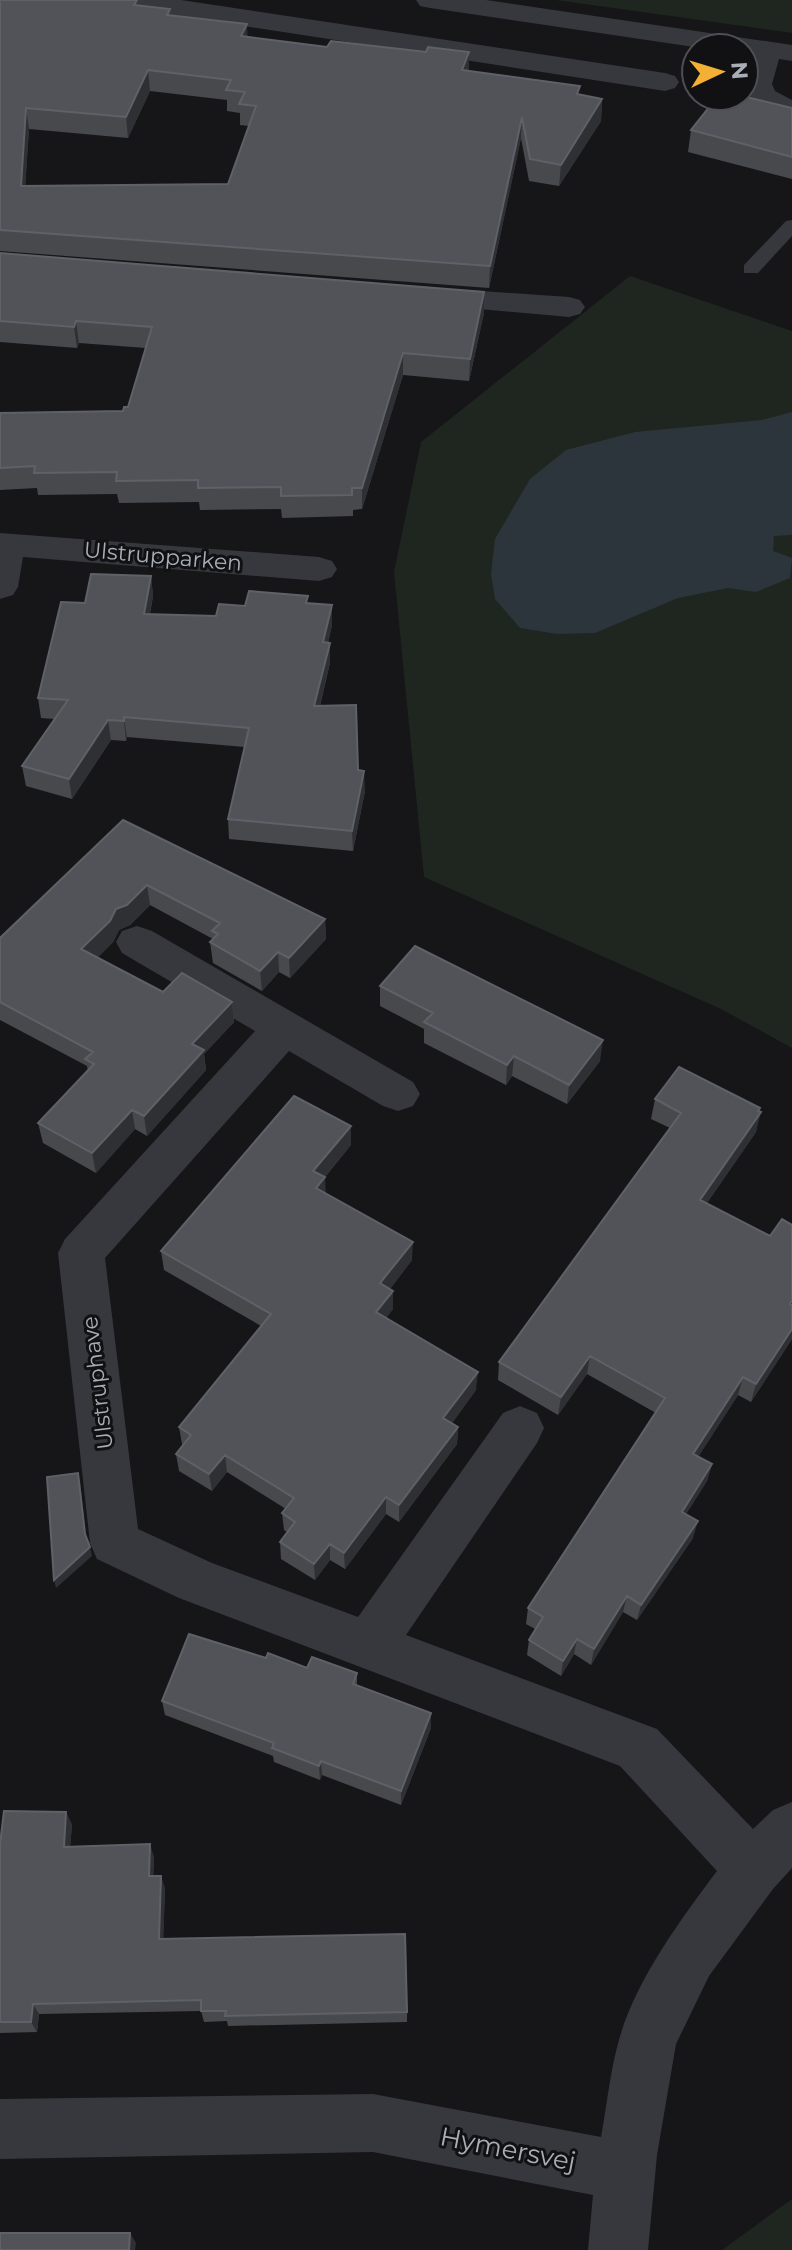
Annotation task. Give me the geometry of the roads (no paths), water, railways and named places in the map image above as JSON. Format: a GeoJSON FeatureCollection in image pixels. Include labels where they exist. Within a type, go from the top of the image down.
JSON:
{"type":"FeatureCollection","features":[{"type":"Feature","properties":{"kind":"street"},"geometry":{"type":"LineString","coordinates":[[127,0],[665,82]]}},
{"type":"Feature","properties":{"kind":"street"},"geometry":{"type":"LineString","coordinates":[[430,0],[780,52],[758,84],[762,96],[792,111]]}},
{"type":"Feature","properties":{"kind":"street"},"geometry":{"type":"LineString","coordinates":[[455,50],[479,7]]}},
{"type":"Feature","properties":{"kind":"street"},"geometry":{"type":"LineString","coordinates":[[395,293],[569,307]]}},
{"type":"Feature","properties":{"kind":"street","name":"Ulstrupparken"},"geometry":{"type":"LineString","coordinates":[[0,587],[4,544],[319,569]]}},
{"type":"Feature","properties":{"kind":"street"},"geometry":{"type":"LineString","coordinates":[[137,942],[398,1094]]}},
{"type":"Feature","properties":{"kind":"street","name":"Ulstruphave"},"geometry":{"type":"LineString","coordinates":[[284,1028],[81,1253],[115,1543],[197,1581],[638,1747],[753,1869]]}},
{"type":"Feature","properties":{"kind":"street"},"geometry":{"type":"LineString","coordinates":[[368,1646],[520,1428]]}},
{"type":"Feature","properties":{"kind":"street"},"geometry":{"type":"LineString","coordinates":[[618,2250],[625,2171],[648,2039],[689,1956],[753,1869],[792,1829]]}},
{"type":"Feature","properties":{"kind":"street","name":"Hymersvej"},"geometry":{"type":"LineString","coordinates":[[0,2129],[373,2123],[625,2171]]}},
{"type":"Feature","properties":{"kind":"lane"},"geometry":{"type":"LineString","coordinates":[[751,269],[792,225]]}}]}
